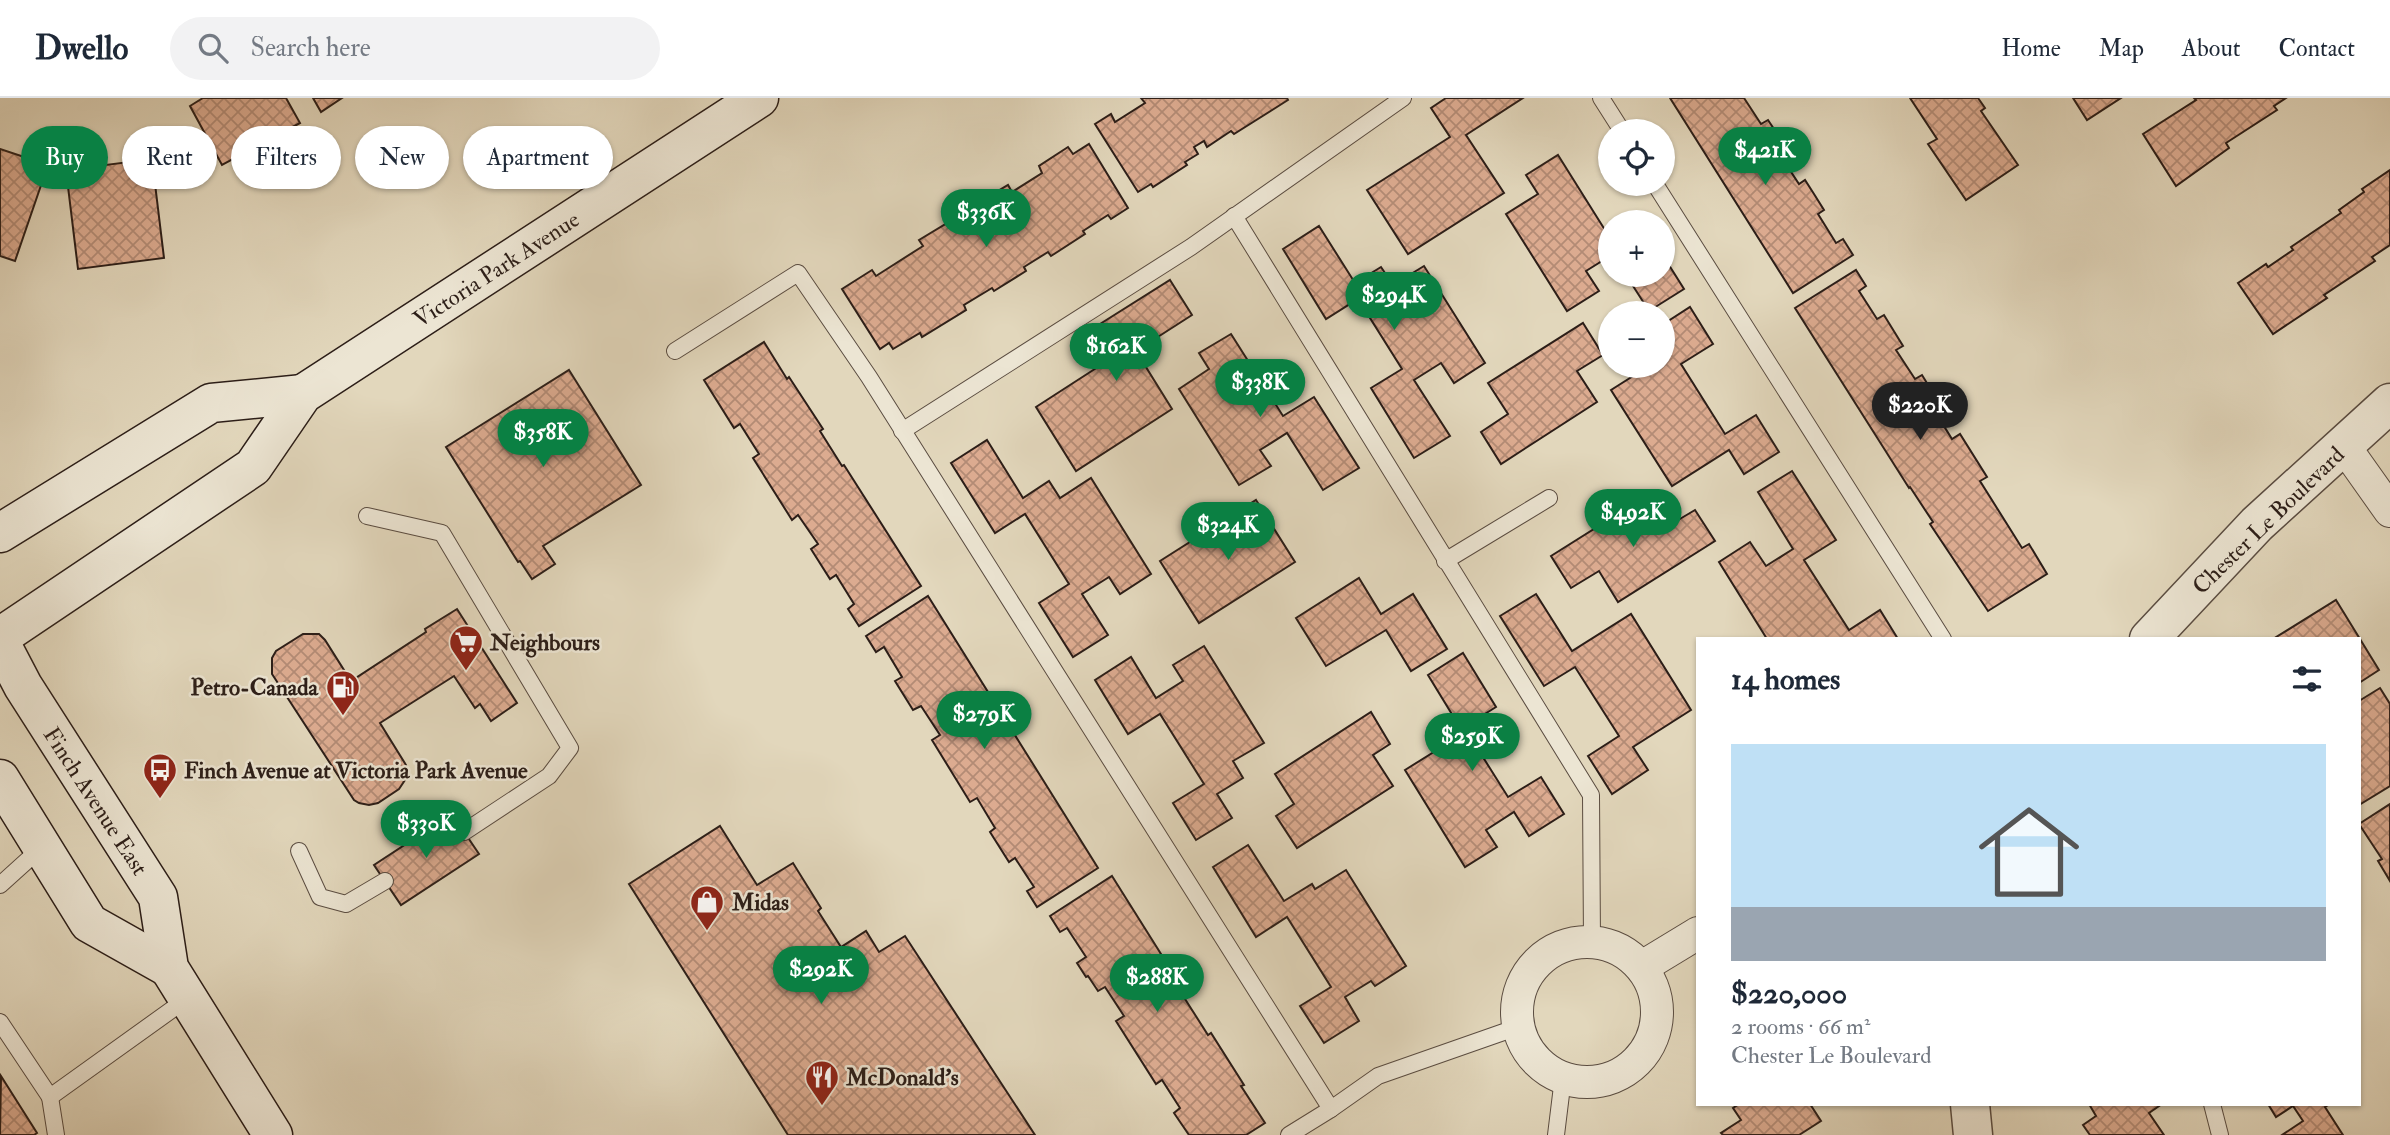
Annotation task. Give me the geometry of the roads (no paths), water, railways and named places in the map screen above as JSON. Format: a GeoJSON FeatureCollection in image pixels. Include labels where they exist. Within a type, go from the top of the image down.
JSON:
{"type":"FeatureCollection","features":[{"type":"Feature","properties":{"kind":"main road","name":"Victoria Park Avenue"},"geometry":{"type":"LineString","coordinates":[[0,636],[253,467],[303,394],[759,98]]}},
{"type":"Feature","properties":{"kind":"main road","name":"Victoria Park Avenue"},"geometry":{"type":"LineString","coordinates":[[0,533],[211,403],[303,394]]}},
{"type":"Feature","properties":{"kind":"main road","name":"Chester Le Boulevard"},"geometry":{"type":"LineString","coordinates":[[2151,637],[2257,524],[2390,403]]}},
{"type":"Feature","properties":{"kind":"main road","name":"Finch Avenue East"},"geometry":{"type":"LineString","coordinates":[[0,642],[23,687],[158,897],[179,983],[273,1135]]}},
{"type":"Feature","properties":{"kind":"main road","name":"Finch Avenue East"},"geometry":{"type":"LineString","coordinates":[[0,779],[89,923],[179,983]]}},
{"type":"Feature","properties":{"kind":"main road"},"geometry":{"type":"LineString","coordinates":[[1970,1106],[1973,1135]]}},
{"type":"Feature","properties":{"kind":"street"},"geometry":{"type":"LineString","coordinates":[[2344,446],[2390,511]]}},
{"type":"Feature","properties":{"kind":"street"},"geometry":{"type":"LineString","coordinates":[[1642,967],[1696,934]]}},
{"type":"Feature","properties":{"kind":"street"},"geometry":{"type":"LineString","coordinates":[[1592,941],[1611,945],[1628,954],[1642,967],[1653,987],[1658,1009],[1654,1032],[1645,1053],[1628,1069],[1608,1080],[1586,1083],[1563,1078],[1543,1067],[1527,1049],[1518,1027],[1517,1005],[1522,984],[1534,966],[1550,951],[1570,943],[1592,941]]}},
{"type":"Feature","properties":{"kind":"lane"},"geometry":{"type":"LineString","coordinates":[[902,431],[1191,247],[1403,98]]}},
{"type":"Feature","properties":{"kind":"lane"},"geometry":{"type":"LineString","coordinates":[[1601,98],[1614,119]]}},
{"type":"Feature","properties":{"kind":"lane"},"geometry":{"type":"LineString","coordinates":[[1663,196],[1942,637]]}},
{"type":"Feature","properties":{"kind":"lane"},"geometry":{"type":"LineString","coordinates":[[1234,216],[1591,795],[1592,941]]}},
{"type":"Feature","properties":{"kind":"lane"},"geometry":{"type":"LineString","coordinates":[[675,351],[798,273],[869,377],[1331,1109]]}},
{"type":"Feature","properties":{"kind":"lane"},"geometry":{"type":"LineString","coordinates":[[1445,561],[1549,498]]}},
{"type":"Feature","properties":{"kind":"lane"},"geometry":{"type":"LineString","coordinates":[[367,516],[442,533],[570,748],[549,776],[464,832]]}},
{"type":"Feature","properties":{"kind":"lane"},"geometry":{"type":"LineString","coordinates":[[0,886],[41,848]]}},
{"type":"Feature","properties":{"kind":"lane"},"geometry":{"type":"LineString","coordinates":[[299,851],[320,897],[346,904],[385,881]]}},
{"type":"Feature","properties":{"kind":"lane"},"geometry":{"type":"LineString","coordinates":[[50,1097],[179,983]]}},
{"type":"Feature","properties":{"kind":"lane"},"geometry":{"type":"LineString","coordinates":[[0,1022],[50,1097],[56,1135]]}},
{"type":"Feature","properties":{"kind":"lane"},"geometry":{"type":"LineString","coordinates":[[1289,1135],[1378,1076],[1518,1027]]}},
{"type":"Feature","properties":{"kind":"lane"},"geometry":{"type":"LineString","coordinates":[[1556,1135],[1563,1078]]}},
{"type":"Feature","properties":{"kind":"lane"},"geometry":{"type":"LineString","coordinates":[[2213,1106],[2220,1135]]}},
{"type":"Feature","properties":{"kind":"place","name":"Neighbours"},"geometry":{"type":"Point","coordinates":[466,672]}},
{"type":"Feature","properties":{"kind":"place","name":"Petro-Canada"},"geometry":{"type":"Point","coordinates":[343,717]}},
{"type":"Feature","properties":{"kind":"place","name":"Finch Avenue at Victoria Park Avenue"},"geometry":{"type":"Point","coordinates":[160,800]}},
{"type":"Feature","properties":{"kind":"place","name":"Midas"},"geometry":{"type":"Point","coordinates":[707,932]}},
{"type":"Feature","properties":{"kind":"place","name":"McDonald's"},"geometry":{"type":"Point","coordinates":[822,1107]}}]}
